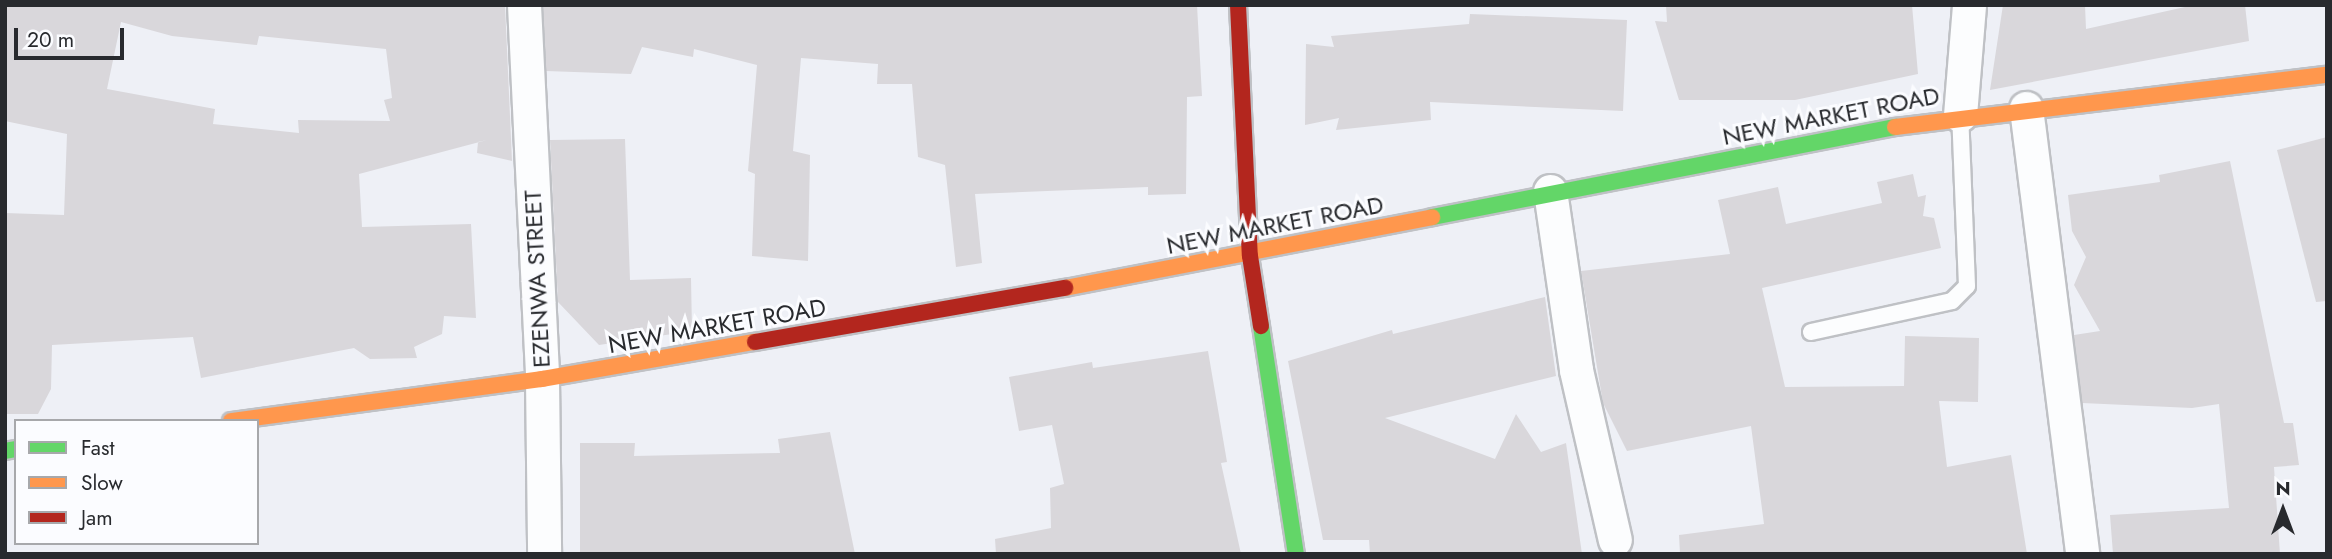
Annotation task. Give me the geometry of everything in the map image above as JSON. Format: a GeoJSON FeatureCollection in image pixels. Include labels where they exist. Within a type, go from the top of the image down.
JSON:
{"type":"FeatureCollection","features":[{"type":"Feature","properties":{"kind":"street","name":"EZENWA STREET"},"geometry":{"type":"LineString","coordinates":[[524,5],[542,379],[544,554]]}},
{"type":"Feature","properties":{"kind":"street"},"geometry":{"type":"LineString","coordinates":[[1238,5],[1250,256],[1296,554]]}},
{"type":"Feature","properties":{"kind":"street"},"geometry":{"type":"LineString","coordinates":[[1960,115],[1969,5]]}},
{"type":"Feature","properties":{"kind":"street","name":"NEW MARKET ROAD"},"geometry":{"type":"LineString","coordinates":[[246,419],[542,379],[1250,256],[1550,191],[1960,115],[2327,75]]}},
{"type":"Feature","properties":{"kind":"street"},"geometry":{"type":"LineString","coordinates":[[2026,108],[2082,554]]}},
{"type":"Feature","properties":{"kind":"street"},"geometry":{"type":"LineString","coordinates":[[1550,191],[1576,370],[1615,540]]}},
{"type":"Feature","properties":{"kind":"lane"},"geometry":{"type":"LineString","coordinates":[[1811,332],[1952,301],[1967,286],[1960,115]]}},
{"type":"Feature","properties":{"kind":"building"},"geometry":{"type":"Polygon","coordinates":[[[5,5],[505,5],[512,161],[477,153],[478,142],[359,174],[362,227],[471,224],[476,318],[444,316],[442,334],[414,347],[417,358],[370,359],[354,348],[201,378],[193,337],[52,345],[51,389],[38,414],[5,414],[5,213],[64,215],[67,134],[5,121],[5,5]],[[121,22],[107,89],[215,109],[213,124],[299,133],[298,120],[390,121],[384,100],[392,98],[386,49],[259,36],[257,45],[172,36],[121,22]]]}},
{"type":"Feature","properties":{"kind":"building"},"geometry":{"type":"Polygon","coordinates":[[[543,5],[1197,5],[1202,96],[1187,97],[1186,194],[1148,195],[1148,187],[975,194],[982,263],[956,267],[945,165],[918,157],[912,84],[877,84],[878,64],[801,58],[793,151],[810,155],[808,261],[752,256],[755,174],[748,171],[757,65],[694,49],[693,57],[642,47],[631,74],[546,71],[543,5]]]}},
{"type":"Feature","properties":{"kind":"building"},"geometry":{"type":"Polygon","coordinates":[[[1666,5],[1912,5],[1918,74],[1795,100],[1679,100],[1655,21],[1667,22],[1666,5]]]}},
{"type":"Feature","properties":{"kind":"building"},"geometry":{"type":"Polygon","coordinates":[[[2003,5],[2085,5],[2086,29],[2194,5],[2245,5],[2249,41],[1990,90],[2003,5]]]}},
{"type":"Feature","properties":{"kind":"building"},"geometry":{"type":"Polygon","coordinates":[[[1470,14],[1627,20],[1623,111],[1430,102],[1431,120],[1336,130],[1339,118],[1305,125],[1306,44],[1334,47],[1331,36],[1469,24],[1470,14]]]}},
{"type":"Feature","properties":{"kind":"building"},"geometry":{"type":"Polygon","coordinates":[[[2327,137],[2327,301],[2316,302],[2277,150],[2327,137]]]}},
{"type":"Feature","properties":{"kind":"building"},"geometry":{"type":"Polygon","coordinates":[[[625,139],[630,280],[691,278],[692,331],[599,345],[558,302],[550,140],[625,139]]]}},
{"type":"Feature","properties":{"kind":"building"},"geometry":{"type":"Polygon","coordinates":[[[2230,161],[2284,423],[2293,423],[2299,465],[2274,467],[2280,554],[2113,554],[2110,515],[2229,508],[2219,404],[2192,408],[2082,403],[2074,335],[2100,331],[2074,285],[2086,257],[2072,231],[2068,195],[2160,182],[2159,175],[2230,161]]]}},
{"type":"Feature","properties":{"kind":"building"},"geometry":{"type":"Polygon","coordinates":[[[1913,174],[1918,197],[1926,195],[1923,216],[1934,218],[1941,248],[1762,288],[1785,387],[1904,386],[1905,336],[1979,338],[1978,402],[1939,401],[1947,467],[2011,455],[2027,554],[1680,554],[1679,535],[1764,524],[1751,426],[1627,451],[1603,403],[1581,271],[1730,254],[1718,200],[1778,187],[1786,224],[1882,203],[1877,182],[1913,174]]]}},
{"type":"Feature","properties":{"kind":"building"},"geometry":{"type":"Polygon","coordinates":[[[1545,297],[1556,376],[1385,418],[1495,459],[1516,414],[1541,452],[1566,443],[1582,554],[1370,554],[1369,540],[1323,540],[1288,361],[1392,330],[1393,334],[1545,297]]]}},
{"type":"Feature","properties":{"kind":"building"},"geometry":{"type":"Polygon","coordinates":[[[1208,351],[1227,462],[1221,463],[1241,554],[996,554],[995,539],[1051,528],[1050,488],[1064,484],[1052,425],[1019,431],[1009,377],[1092,362],[1093,368],[1208,351]]]}},
{"type":"Feature","properties":{"kind":"building"},"geometry":{"type":"Polygon","coordinates":[[[830,432],[855,554],[580,554],[580,443],[635,443],[634,456],[780,453],[778,439],[830,432]]]}},
{"type":"Feature","properties":{"kind":"traffic: fast"},"geometry":{"type":"LineString","coordinates":[[1432,217],[1895,127]]}},
{"type":"Feature","properties":{"kind":"traffic: fast"},"geometry":{"type":"LineString","coordinates":[[1261,326],[1296,554]]}},
{"type":"Feature","properties":{"kind":"traffic: fast"},"geometry":{"type":"LineString","coordinates":[[5,451],[14,449]]}},
{"type":"Feature","properties":{"kind":"traffic: slow"},"geometry":{"type":"LineString","coordinates":[[1895,127],[2327,75]]}},
{"type":"Feature","properties":{"kind":"traffic: slow"},"geometry":{"type":"LineString","coordinates":[[1065,288],[1432,217]]}},
{"type":"Feature","properties":{"kind":"traffic: slow"},"geometry":{"type":"LineString","coordinates":[[246,419],[542,379],[755,342]]}},
{"type":"Feature","properties":{"kind":"traffic: jam"},"geometry":{"type":"LineString","coordinates":[[1238,5],[1250,256],[1261,326]]}},
{"type":"Feature","properties":{"kind":"traffic: jam"},"geometry":{"type":"LineString","coordinates":[[755,342],[1065,288]]}}]}
